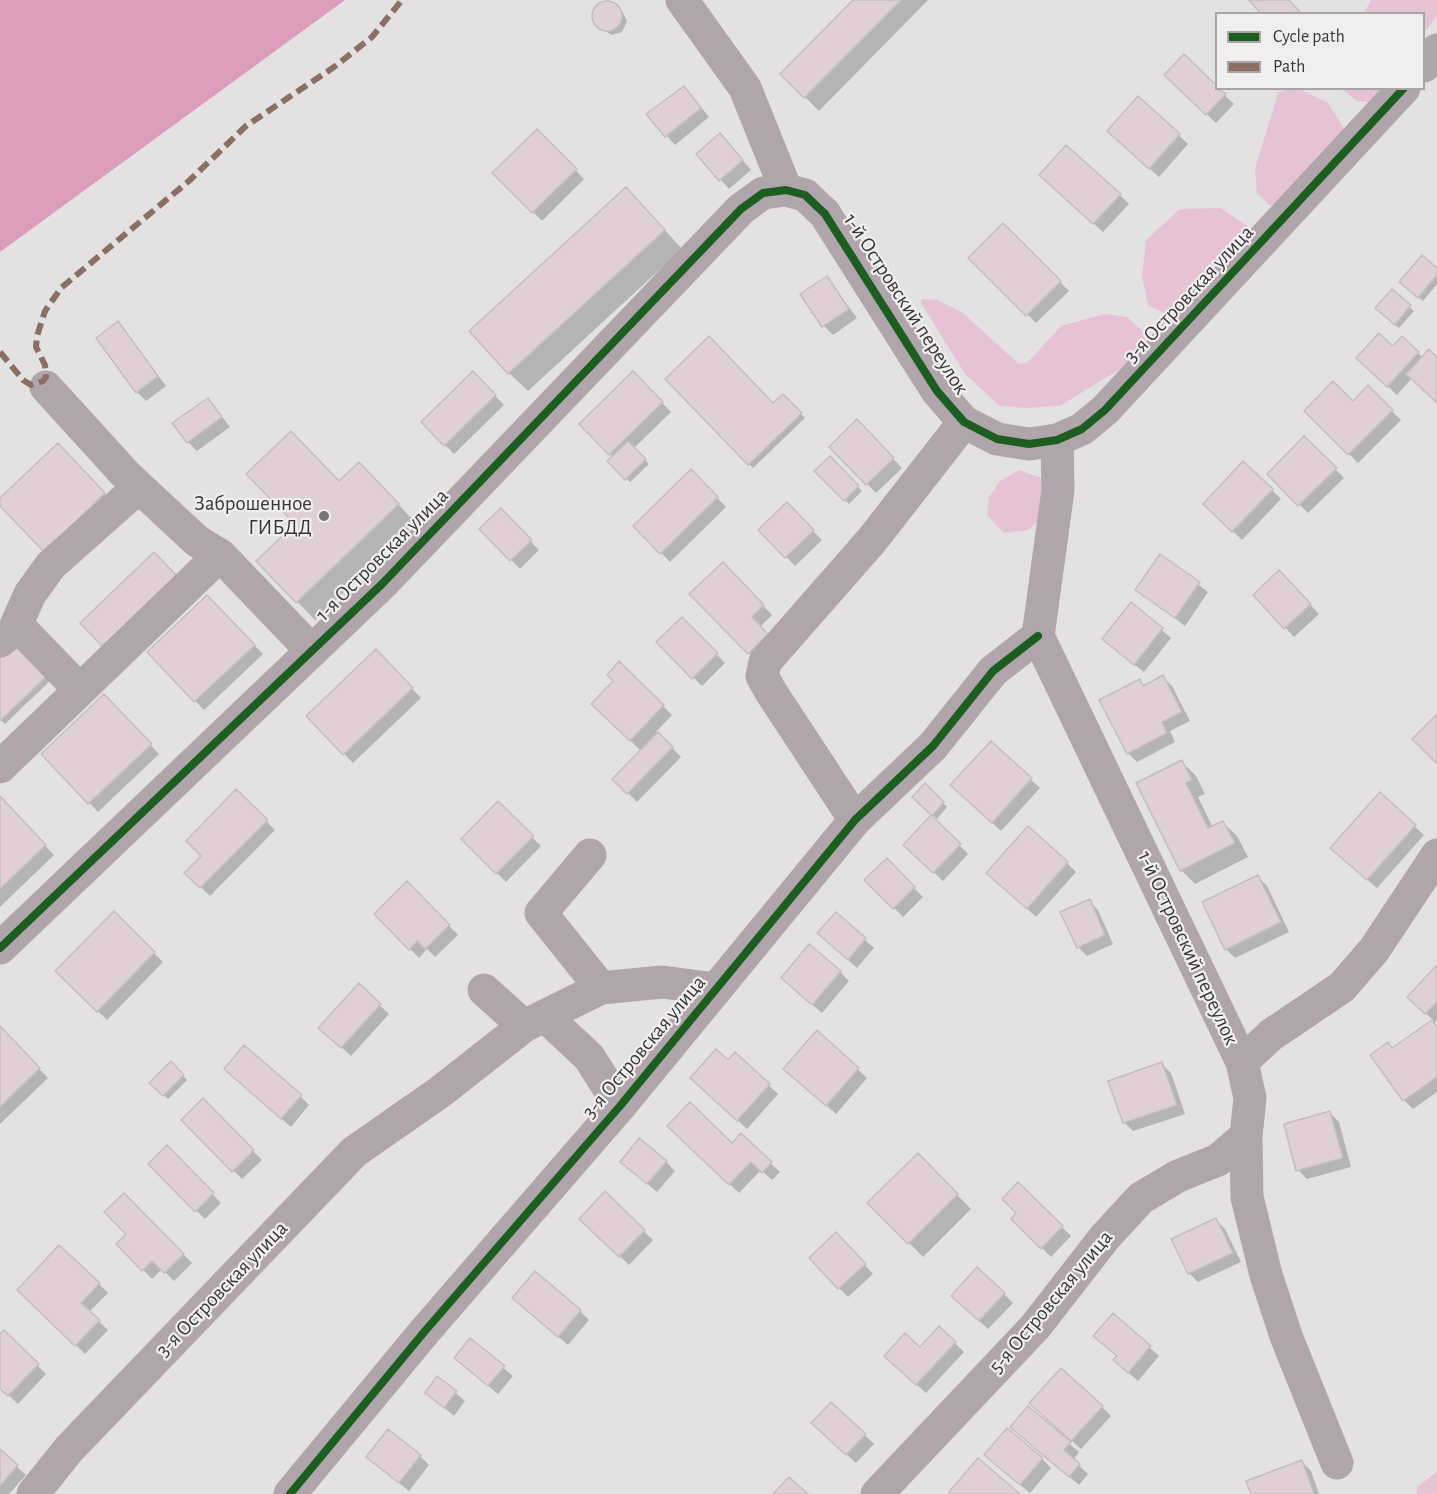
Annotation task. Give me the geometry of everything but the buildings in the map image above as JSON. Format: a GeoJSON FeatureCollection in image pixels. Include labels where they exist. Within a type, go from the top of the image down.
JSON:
{"type":"FeatureCollection","features":[{"type":"Feature","properties":{"kind":"street"},"geometry":{"type":"LineString","coordinates":[[682,0],[746,88],[786,190]]}},
{"type":"Feature","properties":{"kind":"street"},"geometry":{"type":"LineString","coordinates":[[1425,65],[1437,50]]}},
{"type":"Feature","properties":{"kind":"street","name":"3-я Островская улица"},"geometry":{"type":"LineString","coordinates":[[964,422],[997,439],[1029,444],[1058,440],[1082,429],[1105,410],[1402,90]]}},
{"type":"Feature","properties":{"kind":"street","name":"1-й Островский переулок"},"geometry":{"type":"LineString","coordinates":[[786,190],[805,195],[825,214],[937,391],[964,422]]}},
{"type":"Feature","properties":{"kind":"street","name":"1-я Островская улица"},"geometry":{"type":"LineString","coordinates":[[0,948],[382,584],[741,209],[763,193],[786,190]]}},
{"type":"Feature","properties":{"kind":"street"},"geometry":{"type":"LineString","coordinates":[[46,387],[86,434],[139,487],[197,541],[220,555],[312,651]]}},
{"type":"Feature","properties":{"kind":"street"},"geometry":{"type":"LineString","coordinates":[[855,820],[771,692],[762,676],[765,662],[872,540],[964,422]]}},
{"type":"Feature","properties":{"kind":"street"},"geometry":{"type":"LineString","coordinates":[[1038,636],[1058,490],[1058,440]]}},
{"type":"Feature","properties":{"kind":"street"},"geometry":{"type":"LineString","coordinates":[[80,690],[9,633],[30,594],[51,565],[139,487]]}},
{"type":"Feature","properties":{"kind":"street"},"geometry":{"type":"LineString","coordinates":[[4,754],[80,690],[220,555]]}},
{"type":"Feature","properties":{"kind":"street","name":"1-й Островский переулок"},"geometry":{"type":"LineString","coordinates":[[1038,636],[1242,1062],[1250,1098],[1245,1136],[1247,1197],[1266,1275],[1286,1336],[1337,1464]]}},
{"type":"Feature","properties":{"kind":"street","name":"3-я Островская улица"},"geometry":{"type":"LineString","coordinates":[[290,1494],[425,1331],[620,1106],[855,820],[933,746],[993,670],[1038,636]]}},
{"type":"Feature","properties":{"kind":"street"},"geometry":{"type":"LineString","coordinates":[[590,855],[541,913],[602,988]]}},
{"type":"Feature","properties":{"kind":"street"},"geometry":{"type":"LineString","coordinates":[[1242,1062],[1271,1035],[1342,987],[1374,950],[1437,855]]}},
{"type":"Feature","properties":{"kind":"street","name":"3-я Островская улица"},"geometry":{"type":"LineString","coordinates":[[33,1494],[69,1449],[354,1152],[440,1092],[535,1021],[602,988],[662,982],[716,989]]}},
{"type":"Feature","properties":{"kind":"street"},"geometry":{"type":"LineString","coordinates":[[484,990],[589,1057],[620,1106]]}},
{"type":"Feature","properties":{"kind":"street","name":"5-я Островская улица"},"geometry":{"type":"LineString","coordinates":[[877,1494],[1035,1327],[1105,1237],[1141,1198],[1178,1176],[1218,1160],[1245,1136]]}},
{"type":"Feature","properties":{"kind":"shaded area"},"geometry":{"type":"Polygon","coordinates":[[[0,0],[345,0],[0,252],[0,0]]]}},
{"type":"Feature","properties":{"kind":"shaded area"},"geometry":{"type":"Polygon","coordinates":[[[1371,0],[1437,0],[1437,15],[1425,32],[1425,12],[1365,12],[1371,0]]]}},
{"type":"Feature","properties":{"kind":"shaded area"},"geometry":{"type":"Polygon","coordinates":[[[1285,90],[1302,90],[1328,103],[1345,130],[1300,182],[1271,206],[1257,194],[1255,169],[1278,93],[1285,90]]]}},
{"type":"Feature","properties":{"kind":"shaded area"},"geometry":{"type":"Polygon","coordinates":[[[1343,90],[1382,90],[1374,103],[1357,101],[1343,90]]]}},
{"type":"Feature","properties":{"kind":"shaded area"},"geometry":{"type":"Polygon","coordinates":[[[1220,208],[1249,227],[1170,316],[1148,305],[1142,276],[1146,240],[1180,209],[1220,208]]]}},
{"type":"Feature","properties":{"kind":"shaded area"},"geometry":{"type":"Polygon","coordinates":[[[922,299],[937,300],[963,313],[1019,364],[1027,363],[1061,326],[1105,314],[1127,317],[1147,335],[1142,348],[1128,364],[1060,406],[1025,408],[1000,406],[965,374],[921,303],[922,299]]]}},
{"type":"Feature","properties":{"kind":"shaded area"},"geometry":{"type":"Polygon","coordinates":[[[1019,470],[1041,478],[1048,492],[1041,519],[1028,530],[1004,533],[987,515],[989,497],[1000,481],[1019,470]]]}},
{"type":"Feature","properties":{"kind":"shaded area"},"geometry":{"type":"Polygon","coordinates":[[[1437,1472],[1437,1494],[1417,1494],[1417,1487],[1437,1472]]]}},
{"type":"Feature","properties":{"kind":"marked path"},"geometry":{"type":"LineString","coordinates":[[0,352],[23,380],[31,385],[43,381],[46,377],[45,365],[36,347],[37,336],[45,311],[61,288],[190,180],[246,126],[334,67],[372,37],[402,0]]}},
{"type":"Feature","properties":{"kind":"cycle path"},"geometry":{"type":"LineString","coordinates":[[0,948],[382,584],[741,209],[763,193],[786,190],[805,195],[825,214],[937,391],[964,422],[997,439],[1029,444],[1057,440],[1082,429],[1105,410],[1402,90]]}},
{"type":"Feature","properties":{"kind":"cycle path"},"geometry":{"type":"LineString","coordinates":[[290,1494],[425,1331],[620,1106],[855,820],[933,746],[993,671],[1038,636]]}},
{"type":"Feature","properties":{"kind":"place","name":"Заброшенное ГИБДД"},"geometry":{"type":"Point","coordinates":[324,516]}}]}
